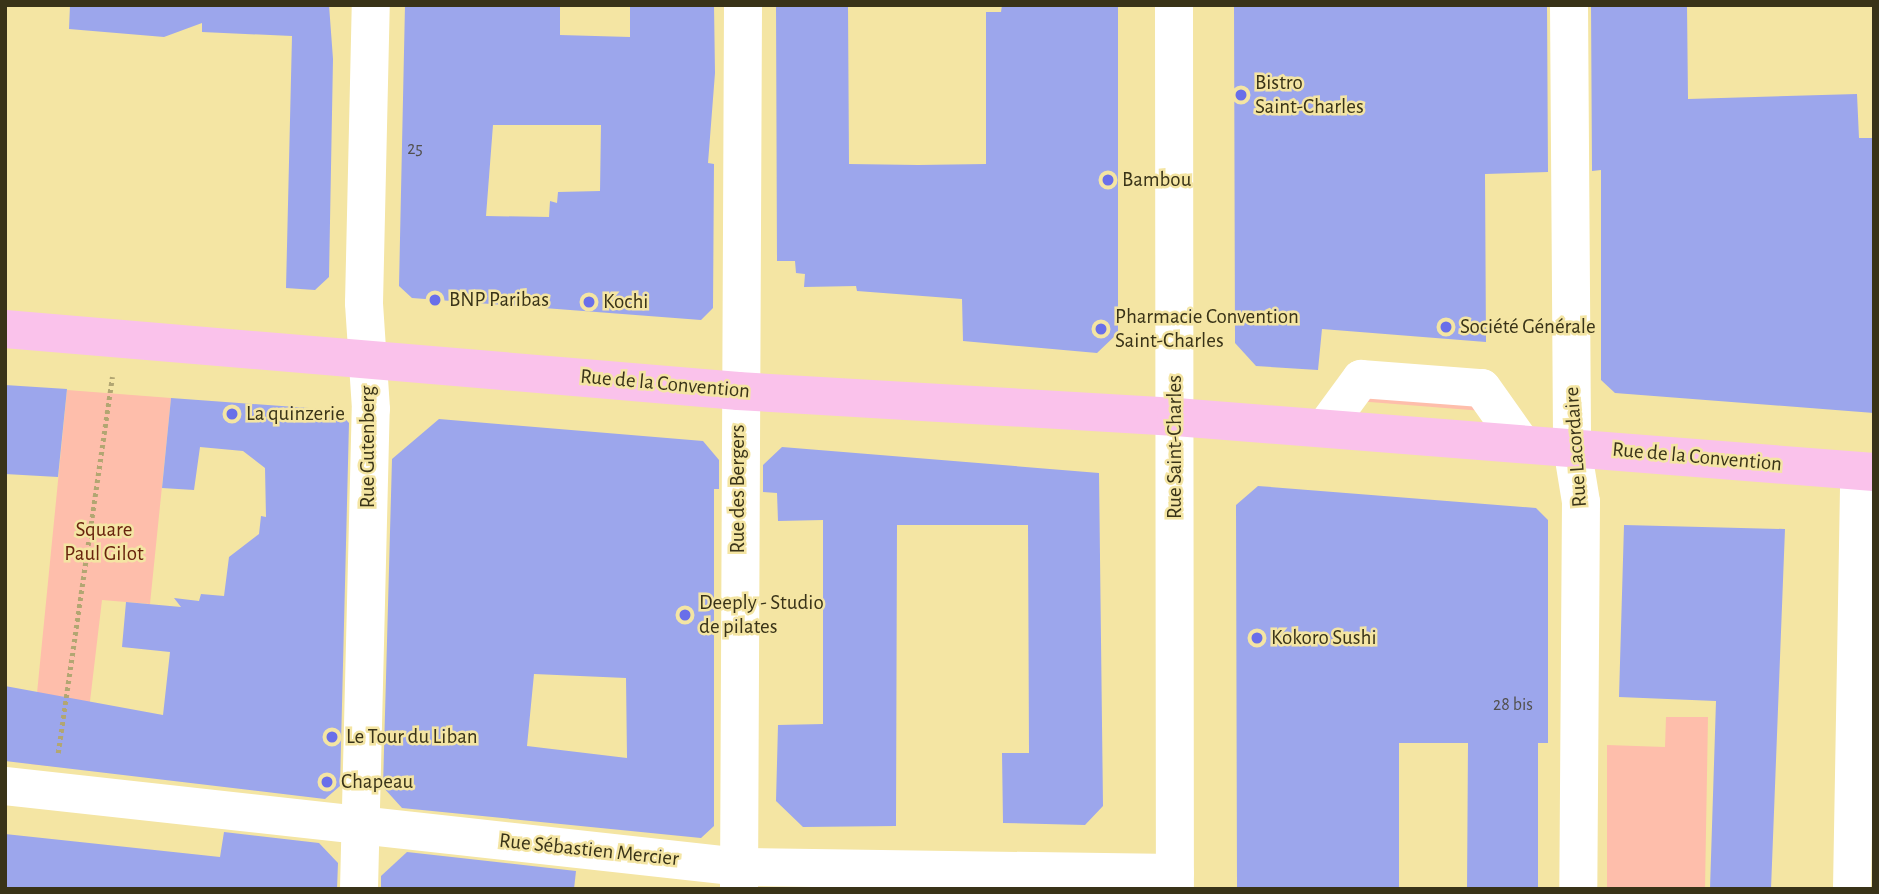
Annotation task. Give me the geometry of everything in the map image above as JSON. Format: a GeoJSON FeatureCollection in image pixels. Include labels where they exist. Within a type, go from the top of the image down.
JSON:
{"type":"FeatureCollection","features":[{"type":"Feature","properties":{"kind":"main road","name":"Rue de la Convention"},"geometry":{"type":"LineString","coordinates":[[5,330],[367,357],[738,391],[1176,417],[1866,471]]}},
{"type":"Feature","properties":{"kind":"street","name":"Rue Gutenberg"},"geometry":{"type":"LineString","coordinates":[[359,889],[370,409],[367,357],[371,5]]}},
{"type":"Feature","properties":{"kind":"street","name":"Rue des Bergers"},"geometry":{"type":"LineString","coordinates":[[739,878],[738,391],[743,321],[743,5]]}},
{"type":"Feature","properties":{"kind":"street","name":"Rue Saint-Charles"},"geometry":{"type":"LineString","coordinates":[[1174,5],[1175,881]]}},
{"type":"Feature","properties":{"kind":"street","name":"Rue Lacordaire"},"geometry":{"type":"LineString","coordinates":[[1569,5],[1573,447],[1581,502],[1578,889]]}},
{"type":"Feature","properties":{"kind":"street"},"geometry":{"type":"LineString","coordinates":[[1325,428],[1361,379],[1482,388],[1521,443]]}},
{"type":"Feature","properties":{"kind":"street"},"geometry":{"type":"LineString","coordinates":[[1852,889],[1866,471]]}},
{"type":"Feature","properties":{"kind":"street","name":"Rue Sébastien Mercier"},"geometry":{"type":"LineString","coordinates":[[5,786],[362,825],[739,878],[1175,881]]}},
{"type":"Feature","properties":{"kind":"path"},"geometry":{"type":"LineString","coordinates":[[56,767],[112,393],[114,338]]}},
{"type":"Feature","properties":{"kind":"green space","name":"Square Paul Gilot"},"geometry":{"type":"Polygon","coordinates":[[[67,390],[171,398],[150,604],[102,600],[82,769],[30,764],[67,390]]]}},
{"type":"Feature","properties":{"kind":"green space"},"geometry":{"type":"Polygon","coordinates":[[[1366,390],[1475,399],[1483,411],[1357,401],[1366,390]]]}},
{"type":"Feature","properties":{"kind":"green space"},"geometry":{"type":"Polygon","coordinates":[[[1666,717],[1708,717],[1705,889],[1607,889],[1607,745],[1665,747],[1666,717]]]}},
{"type":"Feature","properties":{"kind":"building"},"geometry":{"type":"Polygon","coordinates":[[[70,5],[329,5],[333,59],[329,277],[315,290],[286,288],[292,36],[202,32],[202,23],[164,37],[69,29],[70,5]]]}},
{"type":"Feature","properties":{"kind":"building"},"geometry":{"type":"Polygon","coordinates":[[[405,5],[560,5],[560,35],[630,37],[630,5],[714,5],[715,73],[708,163],[714,164],[713,308],[701,320],[412,298],[399,286],[405,5]],[[493,125],[486,216],[549,217],[550,201],[557,203],[558,192],[600,191],[601,125],[493,125]]]}},
{"type":"Feature","properties":{"kind":"building"},"geometry":{"type":"Polygon","coordinates":[[[776,5],[848,5],[849,164],[918,165],[986,164],[986,12],[1001,12],[1002,5],[1118,5],[1118,333],[1097,353],[963,341],[962,299],[857,291],[856,286],[804,287],[805,274],[796,273],[795,261],[777,261],[776,5]]]}},
{"type":"Feature","properties":{"kind":"building"},"geometry":{"type":"Polygon","coordinates":[[[1234,5],[1547,5],[1548,172],[1485,174],[1486,342],[1322,329],[1318,370],[1256,366],[1235,343],[1234,5]]]}},
{"type":"Feature","properties":{"kind":"building"},"geometry":{"type":"Polygon","coordinates":[[[1591,5],[1687,5],[1688,99],[1857,94],[1859,138],[1874,138],[1874,413],[1615,393],[1601,380],[1601,170],[1592,171],[1591,5]]]}},
{"type":"Feature","properties":{"kind":"building"},"geometry":{"type":"Polygon","coordinates":[[[5,385],[67,389],[58,477],[5,474],[5,385]]]}},
{"type":"Feature","properties":{"kind":"building"},"geometry":{"type":"Polygon","coordinates":[[[171,398],[337,410],[349,423],[340,786],[325,799],[5,761],[5,686],[163,715],[170,652],[122,647],[126,602],[181,607],[174,598],[199,601],[201,594],[224,596],[229,557],[259,534],[261,516],[266,517],[265,468],[243,451],[200,447],[194,490],[162,488],[171,398]]]}},
{"type":"Feature","properties":{"kind":"building"},"geometry":{"type":"Polygon","coordinates":[[[439,419],[703,441],[719,460],[719,489],[714,489],[714,826],[701,838],[402,808],[383,787],[392,459],[439,419]],[[534,674],[527,746],[627,758],[626,678],[534,674]]]}},
{"type":"Feature","properties":{"kind":"building"},"geometry":{"type":"Polygon","coordinates":[[[782,447],[1099,473],[1103,806],[1085,825],[1003,823],[1002,753],[1029,753],[1028,525],[897,525],[896,826],[803,827],[776,801],[778,725],[823,724],[823,520],[778,521],[777,493],[763,492],[763,465],[782,447]]]}},
{"type":"Feature","properties":{"kind":"building"},"geometry":{"type":"Polygon","coordinates":[[[1258,486],[1536,508],[1548,520],[1548,743],[1538,743],[1538,889],[1467,889],[1468,743],[1399,743],[1399,889],[1237,889],[1236,505],[1258,486]]]}},
{"type":"Feature","properties":{"kind":"building"},"geometry":{"type":"Polygon","coordinates":[[[1624,525],[1785,529],[1771,889],[1710,889],[1716,701],[1619,697],[1624,525]]]}},
{"type":"Feature","properties":{"kind":"building"},"geometry":{"type":"Polygon","coordinates":[[[224,832],[319,843],[338,863],[337,889],[5,889],[5,834],[220,857],[224,832]]]}},
{"type":"Feature","properties":{"kind":"building"},"geometry":{"type":"Polygon","coordinates":[[[407,852],[576,871],[574,889],[381,889],[381,876],[407,852]]]}},
{"type":"Feature","properties":{"kind":"place","name":"Bistro Saint-Charles"},"geometry":{"type":"Point","coordinates":[1241,95]}},
{"type":"Feature","properties":{"kind":"place","name":"Bambou"},"geometry":{"type":"Point","coordinates":[1108,180]}},
{"type":"Feature","properties":{"kind":"place","name":"BNP Paribas"},"geometry":{"type":"Point","coordinates":[435,300]}},
{"type":"Feature","properties":{"kind":"place","name":"Kochi"},"geometry":{"type":"Point","coordinates":[589,302]}},
{"type":"Feature","properties":{"kind":"place","name":"Société Générale"},"geometry":{"type":"Point","coordinates":[1446,327]}},
{"type":"Feature","properties":{"kind":"place","name":"Pharmacie Convention Saint-Charles"},"geometry":{"type":"Point","coordinates":[1101,329]}},
{"type":"Feature","properties":{"kind":"place","name":"La quinzerie"},"geometry":{"type":"Point","coordinates":[232,414]}},
{"type":"Feature","properties":{"kind":"place","name":"Deeply - Studio de pilates"},"geometry":{"type":"Point","coordinates":[685,615]}},
{"type":"Feature","properties":{"kind":"place","name":"Kokoro Sushi"},"geometry":{"type":"Point","coordinates":[1257,638]}},
{"type":"Feature","properties":{"kind":"place","name":"Le Tour du Liban"},"geometry":{"type":"Point","coordinates":[332,737]}},
{"type":"Feature","properties":{"kind":"place","name":"Chapeau"},"geometry":{"type":"Point","coordinates":[327,782]}}]}
